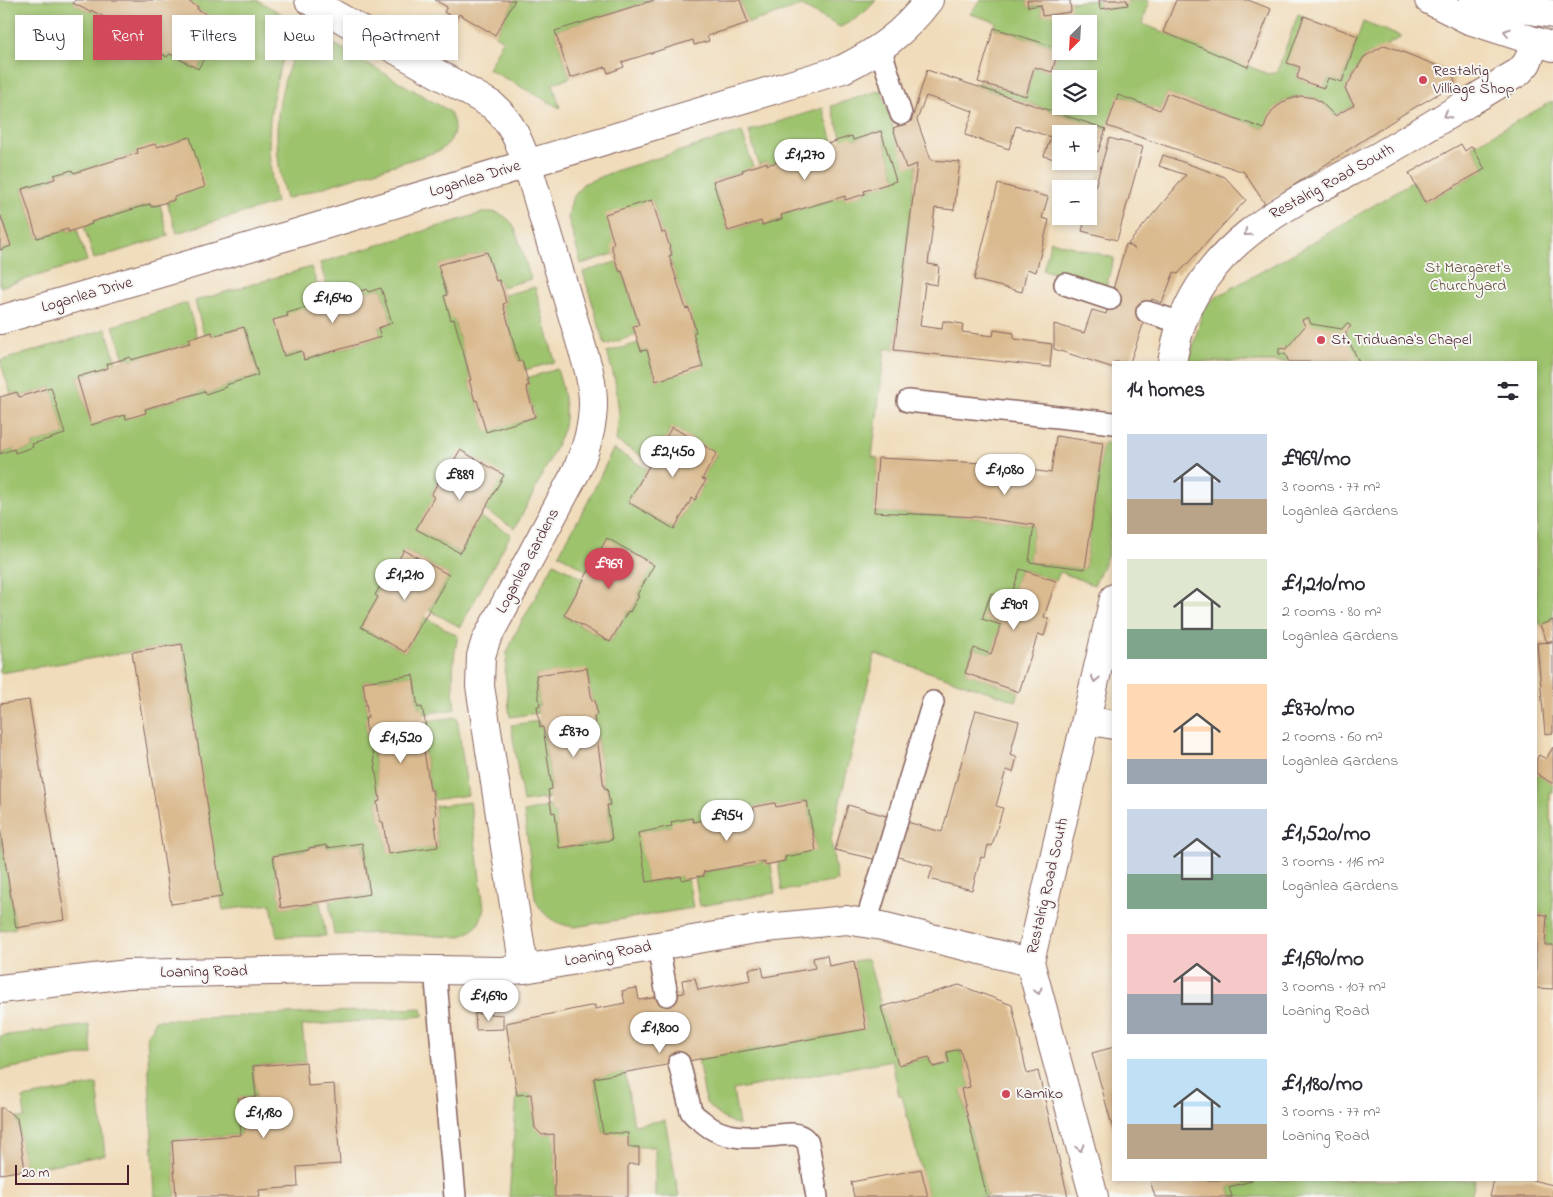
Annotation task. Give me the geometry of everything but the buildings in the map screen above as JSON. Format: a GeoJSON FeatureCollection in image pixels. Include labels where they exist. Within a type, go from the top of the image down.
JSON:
{"type":"FeatureCollection","features":[{"type":"Feature","properties":{"kind":"street","name":"Loganlea Gardens"},"geometry":{"type":"LineString","coordinates":[[309,0],[492,105],[502,113],[517,134],[528,163],[589,371],[593,401],[588,444],[576,472],[492,627],[481,656],[480,686],[524,969]]}},
{"type":"Feature","properties":{"kind":"street","name":"Loganlea Drive"},"geometry":{"type":"LineString","coordinates":[[0,320],[843,69],[868,56],[894,37],[909,24],[929,0]]}},
{"type":"Feature","properties":{"kind":"street"},"geometry":{"type":"LineString","coordinates":[[1474,0],[1553,14]]}},
{"type":"Feature","properties":{"kind":"street"},"geometry":{"type":"LineString","coordinates":[[1438,2],[1469,20],[1545,44]]}},
{"type":"Feature","properties":{"kind":"street","name":"Restalrig Road South"},"geometry":{"type":"LineString","coordinates":[[1172,361],[1182,323],[1197,291],[1227,252],[1254,228],[1278,212],[1398,146],[1519,72],[1545,44]]}},
{"type":"Feature","properties":{"kind":"street","name":"Restalrig Road South"},"geometry":{"type":"LineString","coordinates":[[1094,1197],[1030,962],[1112,607]]}},
{"type":"Feature","properties":{"kind":"street"},"geometry":{"type":"LineString","coordinates":[[1086,720],[1112,726]]}},
{"type":"Feature","properties":{"kind":"street","name":"Loaning Road"},"geometry":{"type":"LineString","coordinates":[[0,989],[128,974],[365,968],[524,969],[756,929],[846,920],[930,937],[1030,962]]}},
{"type":"Feature","properties":{"kind":"lane"},"geometry":{"type":"LineString","coordinates":[[880,48],[900,114]]}},
{"type":"Feature","properties":{"kind":"lane"},"geometry":{"type":"LineString","coordinates":[[1065,284],[1110,299]]}},
{"type":"Feature","properties":{"kind":"lane"},"geometry":{"type":"LineString","coordinates":[[1147,312],[1182,323]]}},
{"type":"Feature","properties":{"kind":"lane"},"geometry":{"type":"LineString","coordinates":[[908,401],[1112,423]]}},
{"type":"Feature","properties":{"kind":"lane"},"geometry":{"type":"LineString","coordinates":[[866,923],[933,702]]}},
{"type":"Feature","properties":{"kind":"lane"},"geometry":{"type":"LineString","coordinates":[[658,946],[667,995]]}},
{"type":"Feature","properties":{"kind":"lane"},"geometry":{"type":"LineString","coordinates":[[435,969],[455,1197]]}},
{"type":"Feature","properties":{"kind":"lane"},"geometry":{"type":"LineString","coordinates":[[679,1062],[691,1111],[710,1128],[722,1134],[739,1137],[797,1134],[805,1138],[808,1143],[817,1197]]}},
{"type":"Feature","properties":{"kind":"green space"},"geometry":{"type":"Polygon","coordinates":[[[0,0],[75,0],[73,3],[100,15],[93,15],[93,60],[162,60],[162,54],[167,57],[170,54],[172,55],[172,60],[181,60],[198,69],[203,60],[255,60],[255,15],[207,15],[197,9],[198,7],[191,3],[192,0],[257,0],[284,15],[265,15],[265,60],[283,60],[275,89],[269,133],[269,156],[276,203],[177,233],[167,202],[174,200],[174,197],[138,153],[74,173],[72,170],[54,175],[55,179],[22,189],[37,238],[68,229],[68,232],[77,229],[87,261],[0,287],[0,250],[10,246],[0,212],[0,0]]]}},
{"type":"Feature","properties":{"kind":"green space"},"geometry":{"type":"Polygon","coordinates":[[[515,0],[654,0],[555,31],[570,78],[553,83],[560,108],[488,69],[503,40],[495,35],[515,0]]]}},
{"type":"Feature","properties":{"kind":"green space"},"geometry":{"type":"Polygon","coordinates":[[[740,0],[876,0],[860,16],[840,27],[802,6],[748,23],[740,0]]]}},
{"type":"Feature","properties":{"kind":"green space"},"geometry":{"type":"Polygon","coordinates":[[[980,0],[1027,0],[1028,7],[1041,5],[1042,16],[1070,2],[1099,0],[1100,9],[1128,5],[1127,0],[1149,0],[1143,24],[1268,74],[1277,72],[1298,14],[1304,16],[1288,63],[1300,67],[1297,78],[1324,88],[1328,78],[1342,82],[1363,22],[1402,37],[1364,57],[1345,89],[1354,105],[1335,116],[1325,105],[1316,99],[1305,96],[1296,97],[1289,99],[1276,108],[1264,129],[1167,93],[1160,110],[1119,95],[1106,129],[1064,115],[1097,115],[1097,70],[1053,70],[1056,60],[1098,60],[1098,15],[1052,15],[1052,46],[994,28],[996,22],[970,14],[980,0]]]}},
{"type":"Feature","properties":{"kind":"green space"},"geometry":{"type":"Polygon","coordinates":[[[333,43],[343,49],[343,60],[362,60],[449,111],[454,128],[452,138],[439,151],[286,199],[278,154],[277,132],[278,111],[292,60],[333,60],[333,43]]]}},
{"type":"Feature","properties":{"kind":"green space"},"geometry":{"type":"Polygon","coordinates":[[[1034,67],[1052,72],[1052,111],[977,86],[978,82],[1026,96],[1034,67]]]}},
{"type":"Feature","properties":{"kind":"green space"},"geometry":{"type":"Polygon","coordinates":[[[881,90],[906,167],[917,164],[894,349],[885,349],[872,457],[878,458],[874,512],[977,517],[1034,525],[1029,562],[1085,569],[1103,443],[1112,443],[1112,520],[1108,555],[1094,585],[1060,572],[1056,581],[1020,569],[1010,599],[991,593],[983,618],[1001,625],[991,654],[974,648],[965,673],[1019,692],[1016,701],[875,654],[831,839],[837,881],[782,891],[778,862],[785,861],[785,857],[816,850],[807,801],[776,807],[774,803],[754,807],[754,811],[693,822],[692,818],[672,826],[639,833],[647,882],[681,876],[682,880],[688,878],[693,908],[574,927],[561,924],[541,910],[535,898],[524,812],[551,806],[552,812],[555,812],[560,848],[612,840],[607,805],[610,804],[607,788],[604,788],[594,716],[597,715],[595,701],[592,701],[587,669],[536,675],[540,706],[537,706],[538,713],[510,717],[505,673],[507,653],[514,636],[554,563],[584,579],[564,616],[610,642],[628,611],[631,612],[639,597],[637,595],[653,564],[608,539],[588,572],[559,554],[589,500],[613,449],[647,469],[628,503],[674,529],[692,498],[695,499],[706,481],[702,479],[717,454],[672,427],[651,462],[616,441],[619,413],[615,381],[607,352],[639,343],[641,351],[647,350],[656,381],[703,366],[693,333],[696,332],[689,309],[686,309],[669,256],[672,255],[665,233],[662,233],[652,200],[614,244],[614,254],[581,264],[568,217],[572,199],[583,184],[615,171],[742,132],[753,167],[713,181],[728,231],[761,221],[763,225],[782,219],[781,215],[845,196],[845,199],[865,194],[864,191],[896,181],[881,131],[853,140],[842,140],[831,106],[881,90]]]}},
{"type":"Feature","properties":{"kind":"green space","name":"St Margaret's Churchyard"},"geometry":{"type":"Polygon","coordinates":[[[1553,101],[1553,620],[1540,625],[1537,616],[1537,361],[1189,361],[1202,313],[1216,297],[1312,243],[1413,181],[1425,203],[1485,169],[1472,146],[1553,101]]]}},
{"type":"Feature","properties":{"kind":"green space"},"geometry":{"type":"Polygon","coordinates":[[[823,108],[833,142],[827,144],[828,147],[768,165],[766,162],[759,165],[749,131],[823,108]]]}},
{"type":"Feature","properties":{"kind":"green space"},"geometry":{"type":"Polygon","coordinates":[[[150,204],[151,207],[160,204],[168,236],[94,259],[84,226],[92,224],[91,222],[150,204]]]}},
{"type":"Feature","properties":{"kind":"green space"},"geometry":{"type":"Polygon","coordinates":[[[485,212],[501,214],[514,226],[531,279],[502,287],[499,280],[496,281],[487,252],[439,265],[447,295],[445,296],[454,319],[471,380],[469,381],[486,431],[535,417],[526,386],[529,385],[527,378],[557,369],[564,400],[565,419],[563,428],[515,528],[484,510],[460,451],[443,480],[439,479],[431,495],[434,497],[416,529],[460,553],[480,517],[511,534],[460,627],[429,610],[449,575],[405,550],[387,580],[384,579],[375,594],[378,597],[361,627],[405,652],[425,617],[458,636],[453,672],[455,709],[423,714],[422,707],[418,708],[413,675],[363,682],[368,718],[365,719],[367,737],[371,737],[380,801],[377,802],[380,821],[383,822],[388,853],[438,847],[434,816],[436,815],[435,806],[470,802],[484,908],[476,927],[458,937],[382,933],[334,935],[329,900],[370,894],[362,843],[327,848],[326,845],[309,847],[309,850],[273,856],[281,908],[320,902],[326,936],[277,937],[271,904],[223,910],[182,644],[0,673],[0,454],[14,449],[15,453],[33,447],[32,444],[65,434],[51,387],[19,397],[17,392],[11,394],[0,361],[106,329],[116,362],[108,368],[77,377],[91,425],[125,415],[126,418],[145,409],[205,391],[206,394],[226,387],[226,385],[258,375],[244,327],[213,336],[211,332],[204,335],[195,301],[311,267],[322,299],[318,304],[274,321],[284,356],[302,351],[305,360],[381,337],[378,328],[392,323],[381,288],[368,292],[367,289],[336,299],[330,297],[320,263],[485,212]]]}},
{"type":"Feature","properties":{"kind":"green space"},"geometry":{"type":"Polygon","coordinates":[[[1051,241],[1114,258],[1106,287],[1043,270],[1051,241]]]}},
{"type":"Feature","properties":{"kind":"green space"},"geometry":{"type":"Polygon","coordinates":[[[616,262],[620,272],[622,271],[639,325],[633,327],[636,335],[605,345],[583,272],[616,262]]]}},
{"type":"Feature","properties":{"kind":"green space"},"geometry":{"type":"Polygon","coordinates":[[[535,287],[555,362],[525,370],[522,361],[519,362],[503,304],[506,303],[504,295],[535,287]]]}},
{"type":"Feature","properties":{"kind":"green space"},"geometry":{"type":"Polygon","coordinates":[[[187,303],[197,337],[189,339],[190,343],[131,360],[130,357],[124,359],[113,326],[187,303]]]}},
{"type":"Feature","properties":{"kind":"green space"},"geometry":{"type":"Polygon","coordinates":[[[457,717],[468,795],[433,800],[433,790],[430,790],[421,730],[426,729],[425,721],[457,717]]]}},
{"type":"Feature","properties":{"kind":"green space"},"geometry":{"type":"Polygon","coordinates":[[[539,721],[540,727],[543,727],[552,789],[550,798],[523,802],[511,725],[539,721]]]}},
{"type":"Feature","properties":{"kind":"green space"},"geometry":{"type":"Polygon","coordinates":[[[1537,774],[1553,784],[1553,792],[1550,793],[1550,818],[1553,830],[1553,945],[1545,945],[1547,915],[1537,914],[1537,774]]]}},
{"type":"Feature","properties":{"kind":"green space"},"geometry":{"type":"Polygon","coordinates":[[[0,830],[16,928],[0,931],[0,830]]]}},
{"type":"Feature","properties":{"kind":"green space"},"geometry":{"type":"Polygon","coordinates":[[[764,861],[765,864],[771,864],[775,893],[700,906],[695,877],[704,876],[703,872],[764,861]]]}},
{"type":"Feature","properties":{"kind":"green space"},"geometry":{"type":"Polygon","coordinates":[[[868,959],[898,1065],[929,1057],[933,1067],[949,1064],[947,1052],[960,1049],[970,1087],[961,1090],[987,1197],[928,1197],[902,1096],[899,1096],[892,1060],[733,1090],[739,1126],[721,1117],[706,1103],[698,1059],[866,1029],[854,961],[868,959]]]}},
{"type":"Feature","properties":{"kind":"green space"},"geometry":{"type":"Polygon","coordinates":[[[422,1008],[423,1016],[302,1026],[306,1062],[253,1066],[256,1097],[238,1098],[241,1135],[172,1140],[176,1197],[155,1197],[147,1034],[152,1029],[155,1020],[422,1008]]]}},
{"type":"Feature","properties":{"kind":"green space"},"geometry":{"type":"Polygon","coordinates":[[[89,1025],[92,1054],[0,1070],[0,1036],[89,1025]]]}},
{"type":"Feature","properties":{"kind":"green space"},"geometry":{"type":"Polygon","coordinates":[[[625,1072],[634,1125],[665,1120],[679,1197],[655,1197],[655,1147],[628,1147],[628,1134],[603,1133],[594,1078],[625,1072]]]}},
{"type":"Feature","properties":{"kind":"green space"},"geometry":{"type":"Polygon","coordinates":[[[97,1084],[105,1155],[25,1170],[17,1118],[25,1118],[23,1098],[97,1084]]]}},
{"type":"Feature","properties":{"kind":"green space"},"geometry":{"type":"Polygon","coordinates":[[[531,1094],[535,1128],[542,1135],[554,1134],[555,1197],[509,1197],[517,1095],[531,1094]]]}},
{"type":"Feature","properties":{"kind":"green space"},"geometry":{"type":"Polygon","coordinates":[[[1251,1181],[1475,1181],[1471,1197],[1232,1197],[1229,1187],[1251,1181]]]}},
{"type":"Feature","properties":{"kind":"place","name":"Restalrig Villiage Shop"},"geometry":{"type":"Point","coordinates":[1423,80]}},
{"type":"Feature","properties":{"kind":"place","name":"St. Triduana's Chapel"},"geometry":{"type":"Point","coordinates":[1321,340]}},
{"type":"Feature","properties":{"kind":"place","name":"Kamiko"},"geometry":{"type":"Point","coordinates":[1006,1094]}}]}
